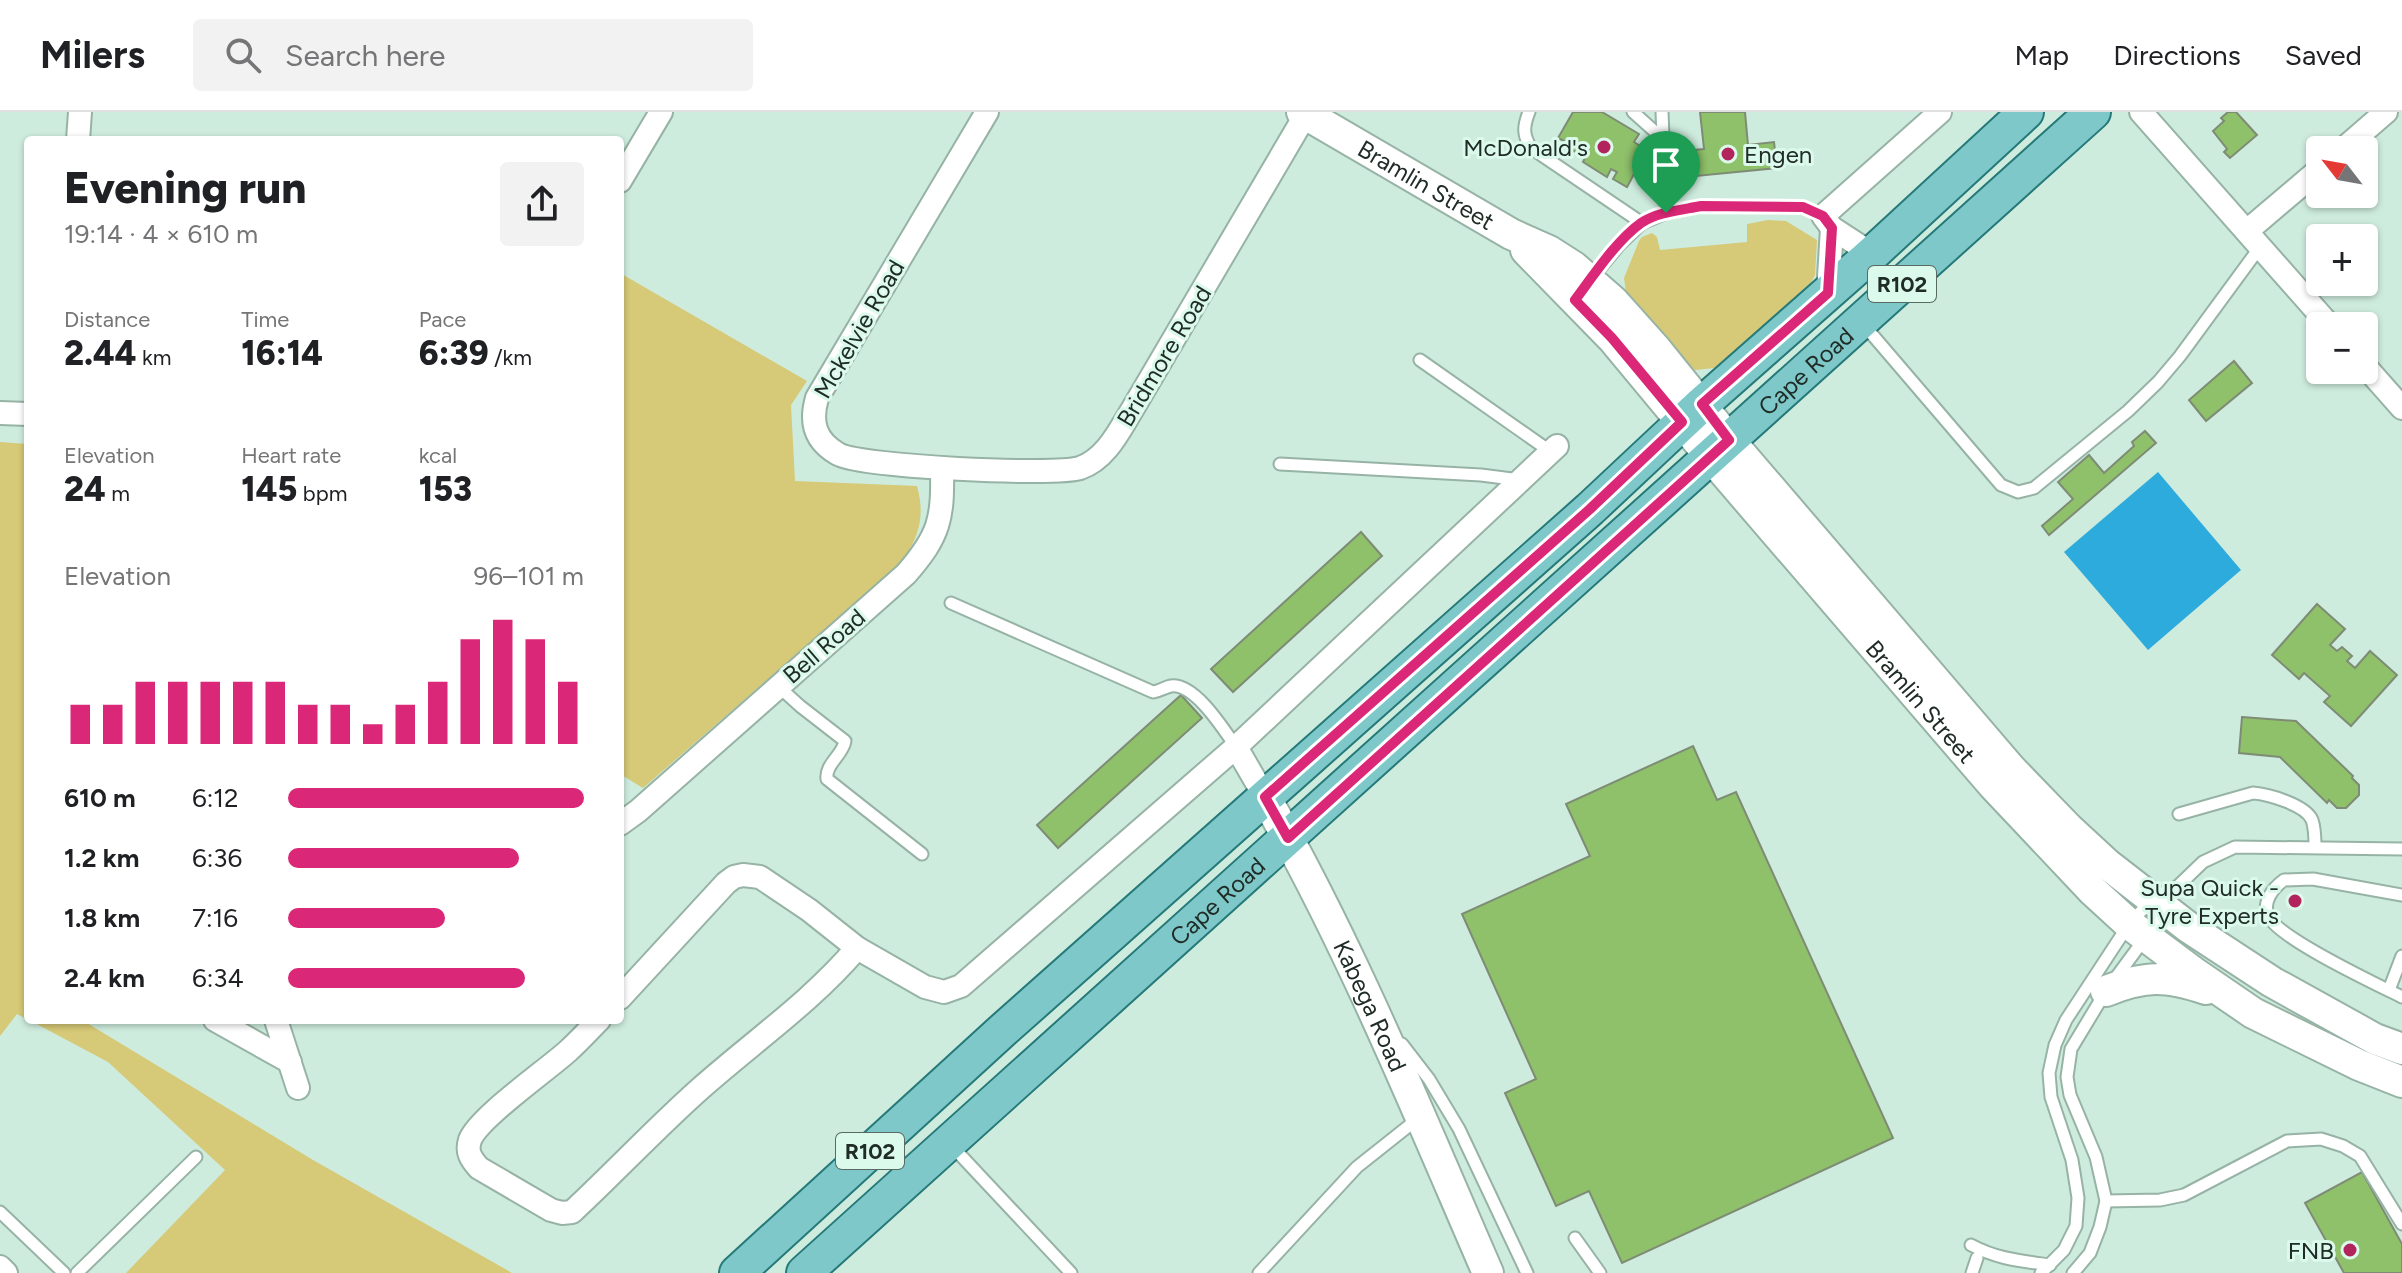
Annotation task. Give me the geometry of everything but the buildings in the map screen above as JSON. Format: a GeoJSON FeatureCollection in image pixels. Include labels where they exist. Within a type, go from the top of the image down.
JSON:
{"type":"FeatureCollection","features":[{"type":"Feature","properties":{"kind":"main road","name":"Cape Road"},"geometry":{"type":"LineString","coordinates":[[737,1273],[1003,1030],[1590,509],[2026,112]]}},
{"type":"Feature","properties":{"kind":"main road","name":"Cape Road"},"geometry":{"type":"LineString","coordinates":[[804,1273],[2093,112]]}},
{"type":"Feature","properties":{"kind":"main road","name":"Bramlin Street"},"geometry":{"type":"LineString","coordinates":[[1304,113],[1511,234],[1549,251],[1574,267],[1582,290],[1612,338],[1692,413],[1993,785],[2054,852],[2137,930],[2253,1013],[2359,1065],[2402,1082]]}},
{"type":"Feature","properties":{"kind":"main road","name":"Bramlin Street"},"geometry":{"type":"LineString","coordinates":[[1720,448],[2011,769],[2107,864],[2165,899],[2272,982],[2375,1039],[2402,1049]]}},
{"type":"Feature","properties":{"kind":"main road","name":"Kabega Road"},"geometry":{"type":"LineString","coordinates":[[1265,797],[1370,1002],[1488,1273]]}},
{"type":"Feature","properties":{"kind":"main road"},"geometry":{"type":"LineString","coordinates":[[2106,991],[2134,980],[2153,978],[2176,980],[2227,995]]}},
{"type":"Feature","properties":{"kind":"street"},"geometry":{"type":"LineString","coordinates":[[78,136],[80,112]]}},
{"type":"Feature","properties":{"kind":"street"},"geometry":{"type":"LineString","coordinates":[[624,174],[661,112]]}},
{"type":"Feature","properties":{"kind":"street","name":"Mckelvie Road"},"geometry":{"type":"LineString","coordinates":[[942,468],[850,459],[837,454],[821,440],[813,413],[817,398],[831,373],[987,112]]}},
{"type":"Feature","properties":{"kind":"street"},"geometry":{"type":"LineString","coordinates":[[1828,293],[1827,222],[1940,112]]}},
{"type":"Feature","properties":{"kind":"street"},"geometry":{"type":"LineString","coordinates":[[2141,112],[2318,312]]}},
{"type":"Feature","properties":{"kind":"street"},"geometry":{"type":"LineString","coordinates":[[2358,136],[2386,112]]}},
{"type":"Feature","properties":{"kind":"street","name":"Bridmore Road"},"geometry":{"type":"LineString","coordinates":[[942,468],[1053,471],[1079,468],[1101,456],[1156,370],[1304,113]]}},
{"type":"Feature","properties":{"kind":"street"},"geometry":{"type":"LineString","coordinates":[[2254,239],[2306,184]]}},
{"type":"Feature","properties":{"kind":"street"},"geometry":{"type":"LineString","coordinates":[[1827,222],[1872,254]]}},
{"type":"Feature","properties":{"kind":"street"},"geometry":{"type":"LineString","coordinates":[[2378,381],[2402,408]]}},
{"type":"Feature","properties":{"kind":"street"},"geometry":{"type":"LineString","coordinates":[[0,413],[24,414]]}},
{"type":"Feature","properties":{"kind":"street"},"geometry":{"type":"LineString","coordinates":[[624,994],[726,883],[743,875],[760,877],[770,883],[857,948],[925,987],[944,992],[961,986],[1236,747],[1554,449]]}},
{"type":"Feature","properties":{"kind":"street","name":"Bell Road"},"geometry":{"type":"LineString","coordinates":[[624,821],[906,574],[925,552],[937,531],[943,506],[942,468]]}},
{"type":"Feature","properties":{"kind":"street","name":"Kabega Road"},"geometry":{"type":"LineString","coordinates":[[1236,747],[1265,797]]}},
{"type":"Feature","properties":{"kind":"street"},"geometry":{"type":"LineString","coordinates":[[595,1024],[486,1119],[470,1141],[468,1151],[479,1168],[551,1210],[562,1213],[572,1212],[702,1087],[836,973],[857,948]]}},
{"type":"Feature","properties":{"kind":"street"},"geometry":{"type":"LineString","coordinates":[[222,1024],[290,1062]]}},
{"type":"Feature","properties":{"kind":"street"},"geometry":{"type":"LineString","coordinates":[[277,1024],[298,1088]]}},
{"type":"Feature","properties":{"kind":"street"},"geometry":{"type":"LineString","coordinates":[[0,1267],[6,1273]]}},
{"type":"Feature","properties":{"kind":"lane"},"geometry":{"type":"LineString","coordinates":[[1529,112],[1524,137],[1531,148],[1642,223]]}},
{"type":"Feature","properties":{"kind":"lane"},"geometry":{"type":"LineString","coordinates":[[1633,112],[1662,138]]}},
{"type":"Feature","properties":{"kind":"lane"},"geometry":{"type":"LineString","coordinates":[[1662,112],[1666,213]]}},
{"type":"Feature","properties":{"kind":"lane"},"geometry":{"type":"LineString","coordinates":[[1582,290],[1642,223],[1666,213],[1701,206],[1803,207],[1827,222]]}},
{"type":"Feature","properties":{"kind":"lane"},"geometry":{"type":"LineString","coordinates":[[1861,321],[2001,485],[2018,492],[2034,488],[2068,462],[2158,382],[2254,239]]}},
{"type":"Feature","properties":{"kind":"lane"},"geometry":{"type":"LineString","coordinates":[[1420,360],[1554,449]]}},
{"type":"Feature","properties":{"kind":"lane"},"geometry":{"type":"LineString","coordinates":[[1280,464],[1520,480]]}},
{"type":"Feature","properties":{"kind":"lane"},"geometry":{"type":"LineString","coordinates":[[951,603],[1153,692],[1171,686],[1179,687],[1202,701],[1236,747]]}},
{"type":"Feature","properties":{"kind":"lane"},"geometry":{"type":"LineString","coordinates":[[778,686],[845,741],[827,771],[827,779],[922,854]]}},
{"type":"Feature","properties":{"kind":"lane"},"geometry":{"type":"LineString","coordinates":[[2179,814],[2262,793],[2302,808],[2309,815],[2315,847]]}},
{"type":"Feature","properties":{"kind":"lane"},"geometry":{"type":"LineString","coordinates":[[1971,1245],[1989,1254],[2046,1269],[2064,1250],[2076,1226],[2078,1198],[2072,1160],[2051,1097],[2049,1073],[2052,1059],[2066,1020],[2137,930],[2203,862],[2235,847],[2402,849]]}},
{"type":"Feature","properties":{"kind":"lane"},"geometry":{"type":"LineString","coordinates":[[2402,895],[2313,879],[2284,880],[2270,894],[2266,909],[2269,918],[2283,932],[2402,997]]}},
{"type":"Feature","properties":{"kind":"lane"},"geometry":{"type":"LineString","coordinates":[[2073,1273],[2090,1253],[2106,1201],[2096,1157],[2070,1095],[2067,1077],[2071,1049],[2106,991],[2137,930],[2165,899]]}},
{"type":"Feature","properties":{"kind":"lane"},"geometry":{"type":"LineString","coordinates":[[2389,990],[2402,956]]}},
{"type":"Feature","properties":{"kind":"lane"},"geometry":{"type":"LineString","coordinates":[[1370,1002],[1445,1104],[1527,1273]]}},
{"type":"Feature","properties":{"kind":"lane"},"geometry":{"type":"LineString","coordinates":[[1259,1273],[1357,1167],[1420,1117]]}},
{"type":"Feature","properties":{"kind":"lane"},"geometry":{"type":"LineString","coordinates":[[2106,1201],[2184,1195],[2287,1141],[2321,1139],[2360,1156],[2402,1224]]}},
{"type":"Feature","properties":{"kind":"lane"},"geometry":{"type":"LineString","coordinates":[[949,1143],[1071,1273]]}},
{"type":"Feature","properties":{"kind":"lane"},"geometry":{"type":"LineString","coordinates":[[77,1273],[196,1157]]}},
{"type":"Feature","properties":{"kind":"lane"},"geometry":{"type":"LineString","coordinates":[[0,1212],[64,1273]]}},
{"type":"Feature","properties":{"kind":"lane"},"geometry":{"type":"LineString","coordinates":[[1575,1238],[1600,1273]]}},
{"type":"Feature","properties":{"kind":"lane"},"geometry":{"type":"LineString","coordinates":[[1972,1273],[1977,1258]]}},
{"type":"Feature","properties":{"kind":"shaded area"},"geometry":{"type":"Polygon","coordinates":[[[1786,221],[1817,240],[1815,275],[1811,283],[1715,368],[1695,370],[1688,367],[1627,299],[1624,278],[1639,241],[1652,233],[1657,237],[1660,250],[1747,242],[1747,224],[1786,221]]]}},
{"type":"Feature","properties":{"kind":"shaded area"},"geometry":{"type":"Polygon","coordinates":[[[624,275],[807,381],[791,405],[795,481],[917,486],[921,508],[915,538],[898,566],[643,788],[624,776],[624,275]]]}},
{"type":"Feature","properties":{"kind":"shaded area"},"geometry":{"type":"Polygon","coordinates":[[[0,442],[24,444],[24,1018],[17,1014],[0,1036],[0,442]]]}},
{"type":"Feature","properties":{"kind":"shaded area"},"geometry":{"type":"Polygon","coordinates":[[[37,1024],[89,1024],[313,1160],[512,1273],[126,1273],[225,1170],[108,1062],[37,1024]]]}},
{"type":"Feature","properties":{"kind":"water"},"geometry":{"type":"Polygon","coordinates":[[[2158,472],[2241,570],[2148,650],[2064,552],[2158,472]]]}},
{"type":"Feature","properties":{"kind":"place","name":"McDonald's"},"geometry":{"type":"Point","coordinates":[1604,147]}},
{"type":"Feature","properties":{"kind":"place","name":"Engen"},"geometry":{"type":"Point","coordinates":[1728,154]}},
{"type":"Feature","properties":{"kind":"place","name":"Supa Quick - Tyre Experts"},"geometry":{"type":"Point","coordinates":[2295,901]}},
{"type":"Feature","properties":{"kind":"place","name":"FNB"},"geometry":{"type":"Point","coordinates":[2350,1250]}},
{"type":"Feature","properties":{"kind":"route"},"geometry":{"type":"LineString","coordinates":[[1701,206],[1803,207],[1823,216],[1832,228],[1828,293],[1702,404],[1729,440],[1288,838],[1265,797],[1590,509],[1682,422],[1612,338],[1575,300],[1620,244],[1642,223],[1666,213],[1701,206]]}}]}
